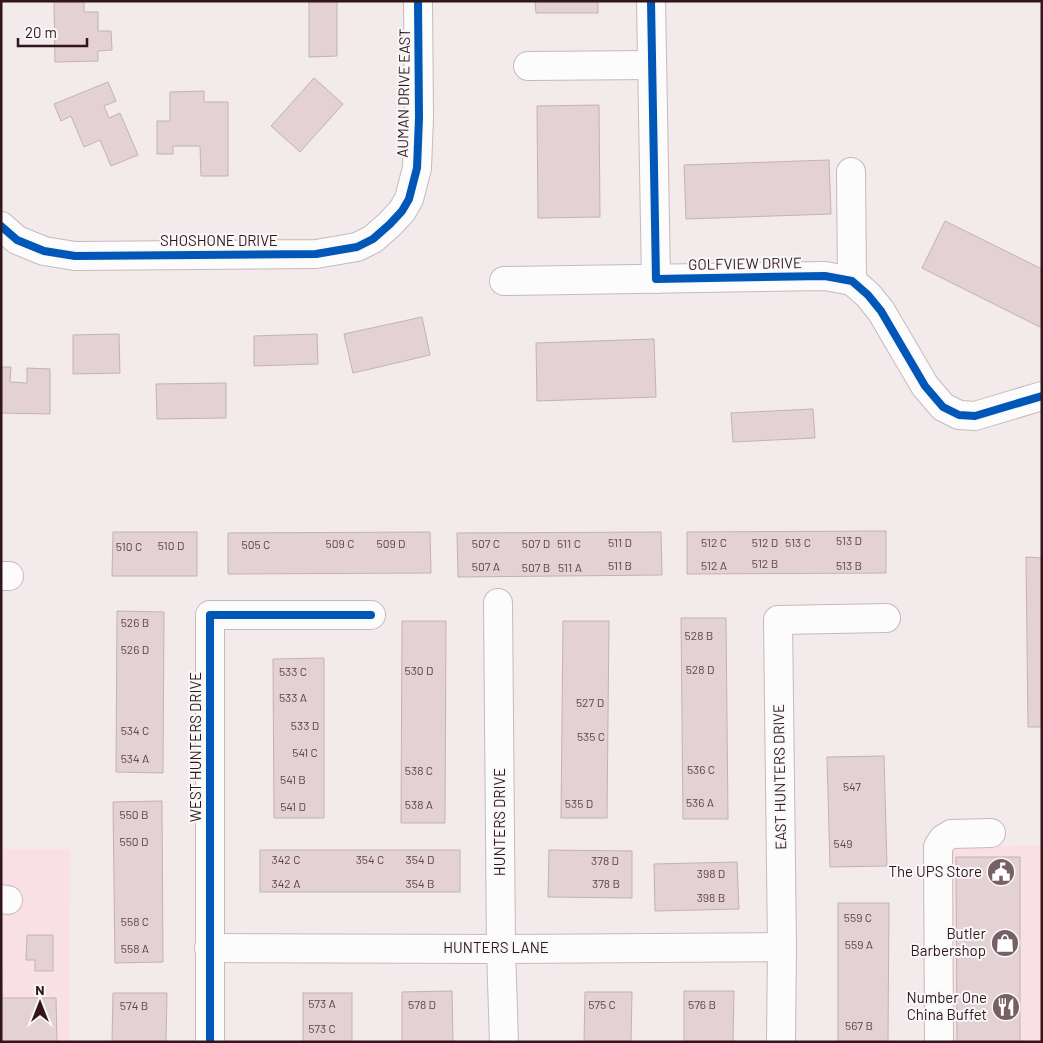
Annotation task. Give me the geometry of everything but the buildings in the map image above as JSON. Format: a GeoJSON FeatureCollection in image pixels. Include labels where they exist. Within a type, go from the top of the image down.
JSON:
{"type":"FeatureCollection","features":[{"type":"Feature","properties":{"kind":"street","name":"AUMAN DRIVE EAST"},"geometry":{"type":"LineString","coordinates":[[414,184],[417,168],[419,118],[418,1]]}},
{"type":"Feature","properties":{"kind":"street"},"geometry":{"type":"LineString","coordinates":[[650,1],[656,279]]}},
{"type":"Feature","properties":{"kind":"street"},"geometry":{"type":"LineString","coordinates":[[528,66],[652,66]]}},
{"type":"Feature","properties":{"kind":"street"},"geometry":{"type":"LineString","coordinates":[[851,172],[852,282]]}},
{"type":"Feature","properties":{"kind":"street","name":"SHOSHONE DRIVE"},"geometry":{"type":"LineString","coordinates":[[1,226],[17,240],[44,251],[75,256],[316,254],[357,247],[373,239],[402,211],[414,184]]}},
{"type":"Feature","properties":{"kind":"street","name":"GOLFVIEW DRIVE"},"geometry":{"type":"LineString","coordinates":[[504,281],[825,276],[852,282],[868,295],[880,311],[925,386],[943,407],[959,415],[976,416],[1042,396]]}},
{"type":"Feature","properties":{"kind":"street","name":"HUNTERS DRIVE"},"geometry":{"type":"LineString","coordinates":[[498,603],[501,948],[504,1042]]}},
{"type":"Feature","properties":{"kind":"street","name":"WEST HUNTERS DRIVE"},"geometry":{"type":"LineString","coordinates":[[210,1042],[210,615],[371,615]]}},
{"type":"Feature","properties":{"kind":"street","name":"EAST HUNTERS DRIVE"},"geometry":{"type":"LineString","coordinates":[[781,1042],[782,947],[778,620],[886,618]]}},
{"type":"Feature","properties":{"kind":"street"},"geometry":{"type":"LineString","coordinates":[[939,1042],[938,847],[943,839],[951,834],[991,833]]}},
{"type":"Feature","properties":{"kind":"street","name":"HUNTERS LANE"},"geometry":{"type":"LineString","coordinates":[[209,948],[782,947]]}},
{"type":"Feature","properties":{"kind":"shaded area"},"geometry":{"type":"Polygon","coordinates":[[[1042,845],[1042,1042],[937,1042],[938,847],[1042,845]]]}},
{"type":"Feature","properties":{"kind":"shaded area"},"geometry":{"type":"Polygon","coordinates":[[[1,849],[70,849],[69,1042],[1,1042],[1,849]]]}},
{"type":"Feature","properties":{"kind":"cycle path"},"geometry":{"type":"LineString","coordinates":[[1,226],[17,240],[44,251],[75,256],[316,254],[357,247],[373,239],[402,211],[409,199],[417,168],[419,118],[418,1]]}},
{"type":"Feature","properties":{"kind":"cycle path"},"geometry":{"type":"LineString","coordinates":[[651,1],[656,279],[825,276],[852,281],[868,295],[881,311],[925,386],[943,407],[959,415],[975,416],[1042,396]]}},
{"type":"Feature","properties":{"kind":"cycle path"},"geometry":{"type":"LineString","coordinates":[[210,1042],[210,615],[371,615]]}},
{"type":"Feature","properties":{"kind":"place","name":"The UPS Store"},"geometry":{"type":"Point","coordinates":[1001,872]}},
{"type":"Feature","properties":{"kind":"place","name":"Butler Barbershop"},"geometry":{"type":"Point","coordinates":[1005,943]}},
{"type":"Feature","properties":{"kind":"place","name":"Number One China Buffet"},"geometry":{"type":"Point","coordinates":[1006,1007]}}]}
